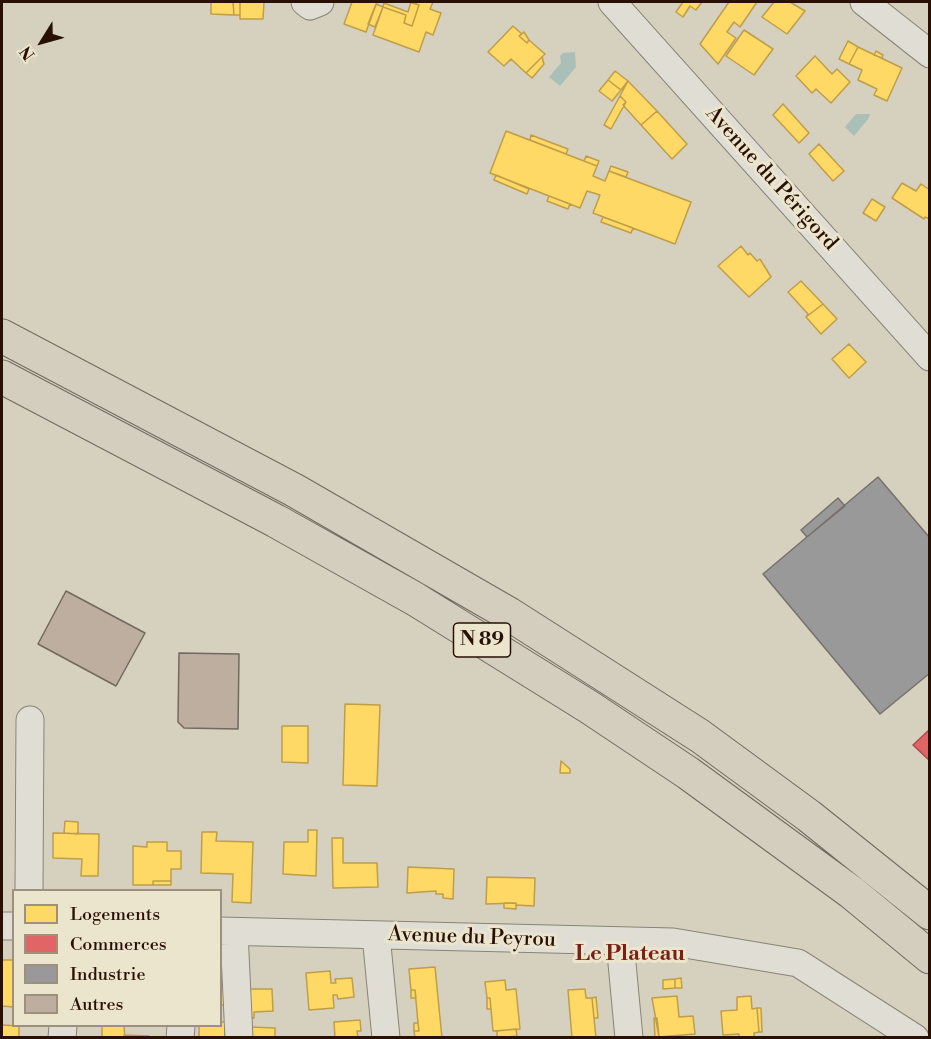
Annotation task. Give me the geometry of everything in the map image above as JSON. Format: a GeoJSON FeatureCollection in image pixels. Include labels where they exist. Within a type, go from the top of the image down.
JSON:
{"type":"FeatureCollection","features":[{"type":"Feature","properties":{"kind":"highway","name":"N 89"},"geometry":{"type":"LineString","coordinates":[[2,336],[294,490],[509,614],[700,736],[826,829],[930,912]]}},
{"type":"Feature","properties":{"kind":"highway","name":"N 89"},"geometry":{"type":"LineString","coordinates":[[2,377],[276,521],[415,599],[579,700],[688,773],[851,892],[930,957]]}},
{"type":"Feature","properties":{"kind":"street"},"geometry":{"type":"LineString","coordinates":[[305,2],[310,6],[320,2]]}},
{"type":"Feature","properties":{"kind":"street","name":"Avenue du Périgord"},"geometry":{"type":"LineString","coordinates":[[612,2],[930,357]]}},
{"type":"Feature","properties":{"kind":"street"},"geometry":{"type":"LineString","coordinates":[[864,2],[930,54]]}},
{"type":"Feature","properties":{"kind":"street"},"geometry":{"type":"LineString","coordinates":[[29,889],[30,720]]}},
{"type":"Feature","properties":{"kind":"street"},"geometry":{"type":"LineString","coordinates":[[227,932],[239,1038]]}},
{"type":"Feature","properties":{"kind":"street","name":"Avenue du Peyrou"},"geometry":{"type":"LineString","coordinates":[[227,932],[673,942],[798,963],[915,1038]]}},
{"type":"Feature","properties":{"kind":"street"},"geometry":{"type":"LineString","coordinates":[[376,935],[386,1038]]}},
{"type":"Feature","properties":{"kind":"street"},"geometry":{"type":"LineString","coordinates":[[620,942],[629,1038]]}},
{"type":"Feature","properties":{"kind":"water"},"geometry":{"type":"Polygon","coordinates":[[[575,52],[576,67],[560,86],[549,77],[561,63],[560,56],[563,53],[575,52]]]}},
{"type":"Feature","properties":{"kind":"water"},"geometry":{"type":"Polygon","coordinates":[[[856,114],[870,114],[854,136],[845,127],[856,114]]]}},
{"type":"Feature","properties":{"kind":"building: Logements"},"geometry":{"type":"Polygon","coordinates":[[[211,2],[233,2],[234,15],[211,14],[211,2]]]}},
{"type":"Feature","properties":{"kind":"building: Logements"},"geometry":{"type":"Polygon","coordinates":[[[233,2],[240,2],[240,15],[234,15],[233,2]]]}},
{"type":"Feature","properties":{"kind":"building: Logements"},"geometry":{"type":"Polygon","coordinates":[[[240,2],[264,2],[263,19],[240,19],[240,2]]]}},
{"type":"Feature","properties":{"kind":"building: Logements"},"geometry":{"type":"Polygon","coordinates":[[[352,2],[377,2],[366,32],[344,24],[352,2]]]}},
{"type":"Feature","properties":{"kind":"building: Logements"},"geometry":{"type":"Polygon","coordinates":[[[409,2],[433,2],[430,9],[441,13],[433,35],[426,32],[419,52],[373,35],[383,7],[406,15],[404,23],[412,26],[419,5],[409,2]]]}},
{"type":"Feature","properties":{"kind":"building: Logements"},"geometry":{"type":"Polygon","coordinates":[[[411,2],[419,5],[412,26],[404,23],[406,15],[383,7],[384,3],[408,12],[411,2]]]}},
{"type":"Feature","properties":{"kind":"building: Logements"},"geometry":{"type":"Polygon","coordinates":[[[683,2],[702,2],[696,10],[690,6],[683,17],[676,12],[683,2]]]}},
{"type":"Feature","properties":{"kind":"building: Logements"},"geometry":{"type":"Polygon","coordinates":[[[729,2],[757,2],[740,27],[734,22],[727,32],[736,38],[718,64],[700,44],[729,2]]]}},
{"type":"Feature","properties":{"kind":"building: Logements"},"geometry":{"type":"Polygon","coordinates":[[[774,2],[790,2],[805,11],[787,34],[762,17],[774,2]]]}},
{"type":"Feature","properties":{"kind":"building: Logements"},"geometry":{"type":"Polygon","coordinates":[[[376,4],[383,7],[375,27],[368,24],[376,4]]]}},
{"type":"Feature","properties":{"kind":"building: Logements"},"geometry":{"type":"Polygon","coordinates":[[[513,26],[522,34],[519,36],[527,43],[529,40],[545,54],[526,73],[511,59],[504,66],[488,52],[513,26]]]}},
{"type":"Feature","properties":{"kind":"building: Logements"},"geometry":{"type":"Polygon","coordinates":[[[744,30],[773,49],[754,75],[726,56],[744,30]]]}},
{"type":"Feature","properties":{"kind":"building: Logements"},"geometry":{"type":"Polygon","coordinates":[[[524,32],[529,40],[527,43],[519,36],[524,32]]]}},
{"type":"Feature","properties":{"kind":"building: Logements"},"geometry":{"type":"Polygon","coordinates":[[[848,41],[858,47],[849,64],[839,59],[848,41]]]}},
{"type":"Feature","properties":{"kind":"building: Logements"},"geometry":{"type":"Polygon","coordinates":[[[858,47],[902,68],[887,101],[874,95],[877,89],[858,80],[862,70],[849,64],[858,47]]]}},
{"type":"Feature","properties":{"kind":"building: Logements"},"geometry":{"type":"Polygon","coordinates":[[[876,51],[883,55],[882,58],[874,55],[876,51]]]}},
{"type":"Feature","properties":{"kind":"building: Logements"},"geometry":{"type":"Polygon","coordinates":[[[815,56],[832,74],[837,69],[850,82],[831,103],[816,89],[812,93],[796,76],[815,56]]]}},
{"type":"Feature","properties":{"kind":"building: Logements"},"geometry":{"type":"Polygon","coordinates":[[[542,57],[544,64],[532,78],[526,73],[542,57]]]}},
{"type":"Feature","properties":{"kind":"building: Logements"},"geometry":{"type":"Polygon","coordinates":[[[615,71],[628,81],[621,90],[608,80],[615,71]]]}},
{"type":"Feature","properties":{"kind":"building: Logements"},"geometry":{"type":"Polygon","coordinates":[[[608,80],[621,90],[612,101],[599,91],[608,80]]]}},
{"type":"Feature","properties":{"kind":"building: Logements"},"geometry":{"type":"Polygon","coordinates":[[[628,81],[657,111],[641,125],[623,105],[626,102],[620,96],[628,81]]]}},
{"type":"Feature","properties":{"kind":"building: Logements"},"geometry":{"type":"Polygon","coordinates":[[[620,96],[626,102],[611,129],[604,125],[620,96]]]}},
{"type":"Feature","properties":{"kind":"building: Logements"},"geometry":{"type":"Polygon","coordinates":[[[783,104],[809,133],[799,143],[773,115],[783,104]]]}},
{"type":"Feature","properties":{"kind":"building: Logements"},"geometry":{"type":"Polygon","coordinates":[[[657,111],[687,144],[672,159],[641,125],[657,111]]]}},
{"type":"Feature","properties":{"kind":"building: Logements"},"geometry":{"type":"Polygon","coordinates":[[[506,131],[597,166],[593,176],[605,181],[609,171],[691,202],[675,244],[593,213],[600,195],[587,191],[580,208],[490,173],[506,131]]]}},
{"type":"Feature","properties":{"kind":"building: Logements"},"geometry":{"type":"Polygon","coordinates":[[[531,135],[568,149],[566,154],[530,140],[531,135]]]}},
{"type":"Feature","properties":{"kind":"building: Logements"},"geometry":{"type":"Polygon","coordinates":[[[819,144],[844,171],[833,181],[809,154],[819,144]]]}},
{"type":"Feature","properties":{"kind":"building: Logements"},"geometry":{"type":"Polygon","coordinates":[[[586,156],[599,161],[597,166],[584,161],[586,156]]]}},
{"type":"Feature","properties":{"kind":"building: Logements"},"geometry":{"type":"Polygon","coordinates":[[[611,166],[628,172],[626,177],[609,171],[611,166]]]}},
{"type":"Feature","properties":{"kind":"building: Logements"},"geometry":{"type":"Polygon","coordinates":[[[496,175],[529,189],[527,194],[494,180],[496,175]]]}},
{"type":"Feature","properties":{"kind":"building: Logements"},"geometry":{"type":"Polygon","coordinates":[[[902,183],[916,191],[921,184],[930,190],[930,219],[925,217],[924,219],[892,198],[902,183]]]}},
{"type":"Feature","properties":{"kind":"building: Logements"},"geometry":{"type":"Polygon","coordinates":[[[549,196],[570,204],[568,209],[547,201],[549,196]]]}},
{"type":"Feature","properties":{"kind":"building: Logements"},"geometry":{"type":"Polygon","coordinates":[[[872,199],[885,207],[876,221],[863,213],[872,199]]]}},
{"type":"Feature","properties":{"kind":"building: Logements"},"geometry":{"type":"Polygon","coordinates":[[[603,217],[633,228],[631,233],[601,222],[603,217]]]}},
{"type":"Feature","properties":{"kind":"building: Logements"},"geometry":{"type":"Polygon","coordinates":[[[741,246],[748,255],[750,253],[757,261],[760,259],[771,277],[749,297],[718,266],[741,246]]]}},
{"type":"Feature","properties":{"kind":"building: Logements"},"geometry":{"type":"Polygon","coordinates":[[[801,281],[823,304],[806,317],[808,314],[788,292],[801,281]]]}},
{"type":"Feature","properties":{"kind":"building: Logements"},"geometry":{"type":"Polygon","coordinates":[[[823,304],[837,319],[821,334],[806,317],[823,304]]]}},
{"type":"Feature","properties":{"kind":"building: Logements"},"geometry":{"type":"Polygon","coordinates":[[[849,344],[866,362],[849,378],[832,359],[849,344]]]}},
{"type":"Feature","properties":{"kind":"building: Logements"},"geometry":{"type":"Polygon","coordinates":[[[345,704],[380,705],[377,786],[343,785],[345,704]]]}},
{"type":"Feature","properties":{"kind":"building: Logements"},"geometry":{"type":"Polygon","coordinates":[[[282,726],[308,726],[308,763],[282,762],[282,726]]]}},
{"type":"Feature","properties":{"kind":"building: Logements"},"geometry":{"type":"Polygon","coordinates":[[[561,761],[570,769],[570,773],[560,773],[561,761]]]}},
{"type":"Feature","properties":{"kind":"building: Logements"},"geometry":{"type":"Polygon","coordinates":[[[65,821],[78,822],[78,834],[64,833],[65,821]]]}},
{"type":"Feature","properties":{"kind":"building: Logements"},"geometry":{"type":"Polygon","coordinates":[[[308,830],[317,830],[316,876],[283,874],[284,842],[308,842],[308,830]]]}},
{"type":"Feature","properties":{"kind":"building: Logements"},"geometry":{"type":"Polygon","coordinates":[[[202,832],[217,832],[216,841],[253,842],[251,903],[232,902],[233,874],[201,873],[202,832]]]}},
{"type":"Feature","properties":{"kind":"building: Logements"},"geometry":{"type":"Polygon","coordinates":[[[53,833],[99,834],[98,876],[81,876],[82,859],[53,858],[53,833]]]}},
{"type":"Feature","properties":{"kind":"building: Logements"},"geometry":{"type":"Polygon","coordinates":[[[332,838],[343,838],[343,863],[377,863],[378,887],[333,888],[332,838]]]}},
{"type":"Feature","properties":{"kind":"building: Logements"},"geometry":{"type":"Polygon","coordinates":[[[147,842],[167,842],[167,851],[181,851],[181,869],[171,869],[171,881],[153,881],[153,885],[133,885],[133,846],[147,847],[147,842]]]}},
{"type":"Feature","properties":{"kind":"building: Logements"},"geometry":{"type":"Polygon","coordinates":[[[408,867],[454,869],[453,899],[443,898],[443,894],[436,894],[436,891],[407,893],[408,867]]]}},
{"type":"Feature","properties":{"kind":"building: Logements"},"geometry":{"type":"Polygon","coordinates":[[[487,877],[535,878],[534,906],[516,905],[516,903],[486,904],[487,877]]]}},
{"type":"Feature","properties":{"kind":"building: Logements"},"geometry":{"type":"Polygon","coordinates":[[[153,881],[171,881],[171,885],[153,885],[153,881]]]}},
{"type":"Feature","properties":{"kind":"building: Logements"},"geometry":{"type":"Polygon","coordinates":[[[504,903],[516,903],[516,909],[504,908],[504,903]]]}},
{"type":"Feature","properties":{"kind":"building: Logements"},"geometry":{"type":"Polygon","coordinates":[[[2,960],[12,960],[12,1007],[2,1006],[2,960]]]}},
{"type":"Feature","properties":{"kind":"building: Logements"},"geometry":{"type":"Polygon","coordinates":[[[435,967],[442,1038],[415,1038],[414,1031],[419,1031],[415,990],[411,990],[409,969],[435,967]]]}},
{"type":"Feature","properties":{"kind":"building: Logements"},"geometry":{"type":"Polygon","coordinates":[[[330,971],[331,983],[336,983],[335,979],[352,978],[354,997],[338,999],[337,995],[333,995],[334,1008],[309,1010],[306,973],[330,971]]]}},
{"type":"Feature","properties":{"kind":"building: Logements"},"geometry":{"type":"Polygon","coordinates":[[[681,978],[682,988],[675,988],[675,979],[681,978]]]}},
{"type":"Feature","properties":{"kind":"building: Logements"},"geometry":{"type":"Polygon","coordinates":[[[675,979],[675,988],[663,989],[663,980],[675,979]]]}},
{"type":"Feature","properties":{"kind":"building: Logements"},"geometry":{"type":"Polygon","coordinates":[[[505,980],[506,990],[516,989],[520,1029],[493,1031],[490,998],[487,998],[485,982],[505,980]]]}},
{"type":"Feature","properties":{"kind":"building: Logements"},"geometry":{"type":"Polygon","coordinates":[[[222,983],[225,983],[225,1005],[222,1005],[222,983]]]}},
{"type":"Feature","properties":{"kind":"building: Logements"},"geometry":{"type":"Polygon","coordinates":[[[247,989],[272,989],[273,1011],[254,1012],[254,1018],[250,1018],[247,989]]]}},
{"type":"Feature","properties":{"kind":"building: Logements"},"geometry":{"type":"Polygon","coordinates":[[[585,989],[586,998],[592,998],[596,1038],[572,1038],[568,990],[585,989]]]}},
{"type":"Feature","properties":{"kind":"building: Logements"},"geometry":{"type":"Polygon","coordinates":[[[411,990],[415,990],[416,998],[411,998],[411,990]]]}},
{"type":"Feature","properties":{"kind":"building: Logements"},"geometry":{"type":"Polygon","coordinates":[[[677,996],[679,1017],[693,1016],[695,1034],[659,1037],[652,998],[677,996]]]}},
{"type":"Feature","properties":{"kind":"building: Logements"},"geometry":{"type":"Polygon","coordinates":[[[751,996],[752,1009],[757,1008],[759,1032],[754,1033],[754,1038],[739,1038],[739,1034],[723,1035],[721,1011],[737,1010],[737,997],[751,996]]]}},
{"type":"Feature","properties":{"kind":"building: Logements"},"geometry":{"type":"Polygon","coordinates":[[[596,997],[598,1018],[594,1018],[592,998],[596,997]]]}},
{"type":"Feature","properties":{"kind":"building: Logements"},"geometry":{"type":"Polygon","coordinates":[[[487,998],[490,998],[491,1009],[487,1009],[487,998]]]}},
{"type":"Feature","properties":{"kind":"building: Logements"},"geometry":{"type":"Polygon","coordinates":[[[757,1008],[761,1008],[762,1032],[759,1032],[757,1008]]]}},
{"type":"Feature","properties":{"kind":"building: Logements"},"geometry":{"type":"Polygon","coordinates":[[[654,1018],[657,1018],[659,1037],[655,1037],[654,1018]]]}},
{"type":"Feature","properties":{"kind":"building: Logements"},"geometry":{"type":"Polygon","coordinates":[[[360,1020],[361,1031],[357,1031],[358,1038],[335,1038],[334,1022],[360,1020]]]}},
{"type":"Feature","properties":{"kind":"building: Logements"},"geometry":{"type":"Polygon","coordinates":[[[222,1022],[225,1022],[225,1038],[199,1038],[199,1027],[222,1027],[222,1022]]]}},
{"type":"Feature","properties":{"kind":"building: Logements"},"geometry":{"type":"Polygon","coordinates":[[[414,1023],[418,1023],[419,1031],[414,1031],[414,1023]]]}},
{"type":"Feature","properties":{"kind":"building: Logements"},"geometry":{"type":"Polygon","coordinates":[[[2,1025],[19,1027],[19,1038],[2,1038],[2,1025]]]}},
{"type":"Feature","properties":{"kind":"building: Logements"},"geometry":{"type":"Polygon","coordinates":[[[102,1027],[124,1027],[125,1038],[102,1038],[102,1027]]]}},
{"type":"Feature","properties":{"kind":"building: Logements"},"geometry":{"type":"Polygon","coordinates":[[[249,1027],[275,1028],[275,1038],[249,1038],[249,1027]]]}},
{"type":"Feature","properties":{"kind":"building: Logements"},"geometry":{"type":"Polygon","coordinates":[[[516,1029],[517,1036],[497,1038],[497,1031],[516,1029]]]}},
{"type":"Feature","properties":{"kind":"building: Logements"},"geometry":{"type":"Polygon","coordinates":[[[124,1035],[149,1036],[149,1038],[125,1038],[124,1035]]]}},
{"type":"Feature","properties":{"kind":"building: Commerces"},"geometry":{"type":"Polygon","coordinates":[[[930,729],[930,761],[913,745],[930,729]]]}},
{"type":"Feature","properties":{"kind":"building: Industrie"},"geometry":{"type":"Polygon","coordinates":[[[878,477],[930,538],[930,673],[880,714],[763,574],[878,477]]]}},
{"type":"Feature","properties":{"kind":"building: Industrie"},"geometry":{"type":"Polygon","coordinates":[[[838,498],[845,506],[807,537],[801,530],[838,498]]]}},
{"type":"Feature","properties":{"kind":"building: Autres"},"geometry":{"type":"Polygon","coordinates":[[[66,591],[145,633],[116,686],[38,644],[66,591]]]}},
{"type":"Feature","properties":{"kind":"building: Autres"},"geometry":{"type":"Polygon","coordinates":[[[179,653],[239,654],[238,729],[184,728],[178,722],[179,653]]]}},
{"type":"Feature","properties":{"kind":"district","name":"Le Plateau"},"geometry":{"type":"Point","coordinates":[630,955]}}]}
